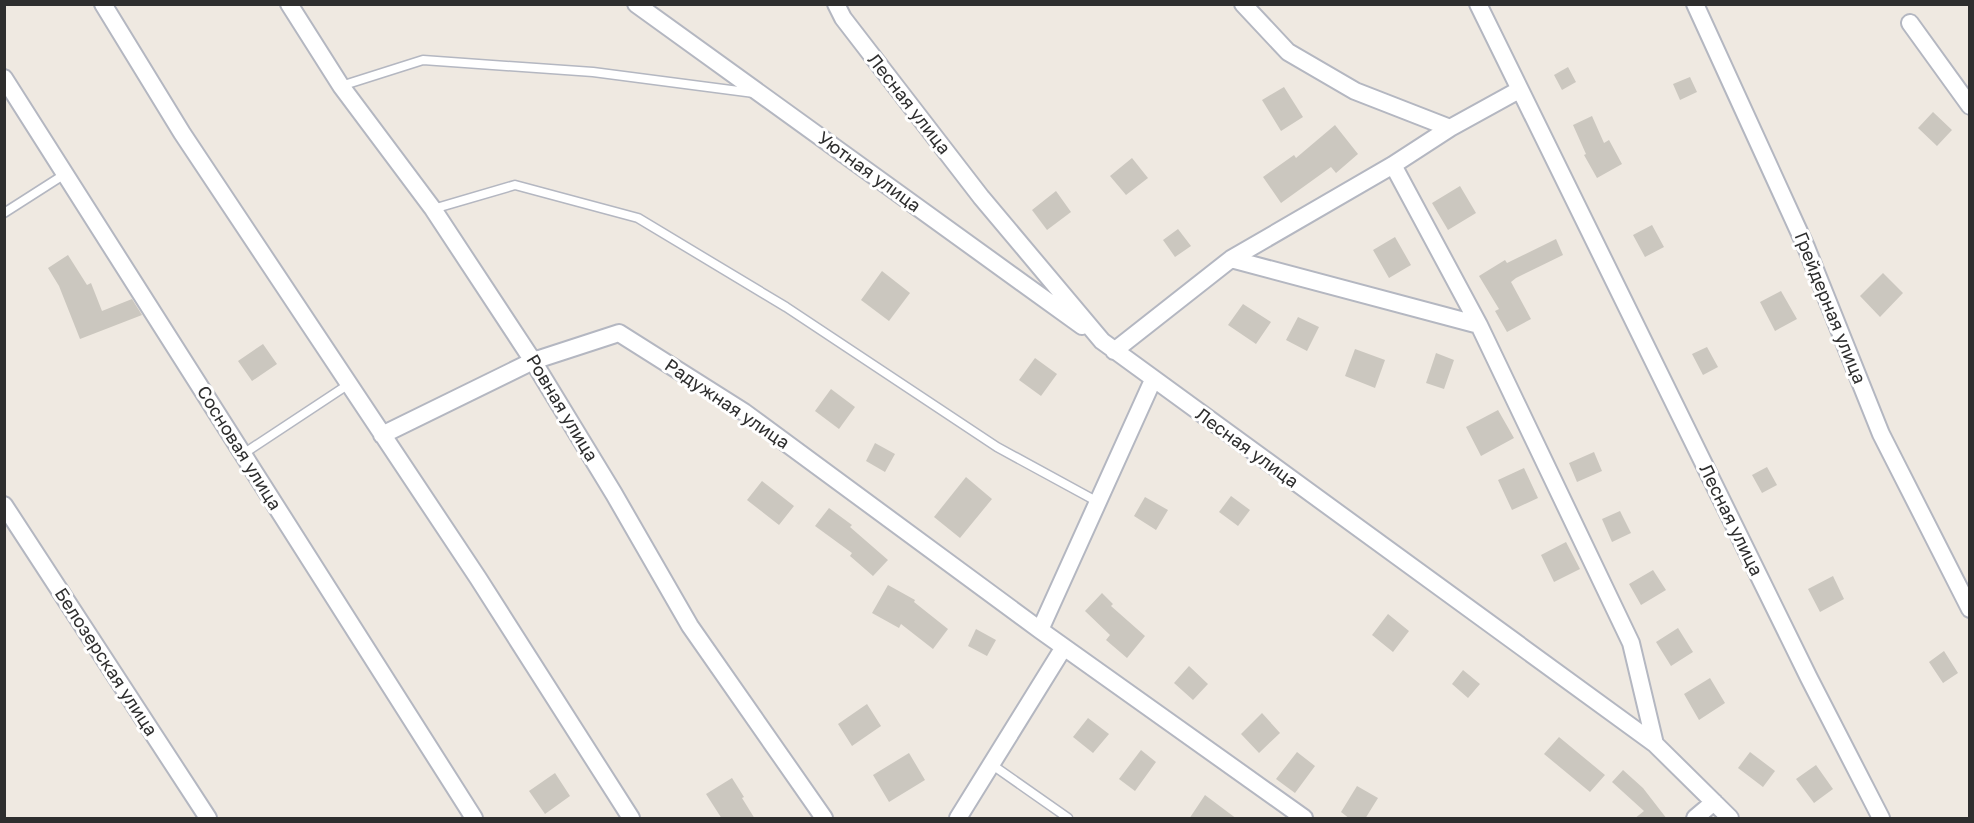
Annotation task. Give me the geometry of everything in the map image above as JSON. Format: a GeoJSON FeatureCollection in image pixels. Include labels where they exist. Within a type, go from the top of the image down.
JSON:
{"type":"FeatureCollection","features":[{"type":"Feature","properties":{"kind":"street"},"geometry":{"type":"LineString","coordinates":[[103,4],[182,133],[478,579],[631,819]]}},
{"type":"Feature","properties":{"kind":"street","name":"Ровная улица"},"geometry":{"type":"LineString","coordinates":[[289,4],[341,86],[433,209],[533,361],[614,494],[690,626],[825,819]]}},
{"type":"Feature","properties":{"kind":"street","name":"Уютная улица"},"geometry":{"type":"LineString","coordinates":[[636,4],[1108,346]]}},
{"type":"Feature","properties":{"kind":"street","name":"Лесная улица"},"geometry":{"type":"LineString","coordinates":[[836,4],[843,18],[974,188],[1108,346],[1655,744],[1730,819]]}},
{"type":"Feature","properties":{"kind":"street"},"geometry":{"type":"LineString","coordinates":[[1243,4],[1288,52],[1355,91],[1450,128]]}},
{"type":"Feature","properties":{"kind":"street","name":"Лесная улица"},"geometry":{"type":"LineString","coordinates":[[1478,4],[1809,678],[1881,819]]}},
{"type":"Feature","properties":{"kind":"street","name":"Грейдерная улица"},"geometry":{"type":"LineString","coordinates":[[1695,4],[1806,247],[1881,434],[1970,609]]}},
{"type":"Feature","properties":{"kind":"street"},"geometry":{"type":"LineString","coordinates":[[1910,23],[1970,106]]}},
{"type":"Feature","properties":{"kind":"street","name":"Сосновая улица"},"geometry":{"type":"LineString","coordinates":[[4,78],[474,819]]}},
{"type":"Feature","properties":{"kind":"street"},"geometry":{"type":"LineString","coordinates":[[1108,346],[1231,259],[1393,165],[1450,128],[1519,90]]}},
{"type":"Feature","properties":{"kind":"street"},"geometry":{"type":"LineString","coordinates":[[1393,165],[1479,325],[1631,643],[1655,744]]}},
{"type":"Feature","properties":{"kind":"street"},"geometry":{"type":"LineString","coordinates":[[1231,259],[1479,325]]}},
{"type":"Feature","properties":{"kind":"street","name":"Радужная улица"},"geometry":{"type":"LineString","coordinates":[[382,435],[533,361],[619,333],[744,412],[1040,630]]}},
{"type":"Feature","properties":{"kind":"street"},"geometry":{"type":"LineString","coordinates":[[1153,380],[1040,630],[1304,819]]}},
{"type":"Feature","properties":{"kind":"street","name":"Белозерская улица"},"geometry":{"type":"LineString","coordinates":[[4,505],[208,819]]}},
{"type":"Feature","properties":{"kind":"street"},"geometry":{"type":"LineString","coordinates":[[958,819],[1064,647]]}},
{"type":"Feature","properties":{"kind":"street"},"geometry":{"type":"LineString","coordinates":[[1695,819],[1714,802]]}},
{"type":"Feature","properties":{"kind":"lane"},"geometry":{"type":"LineString","coordinates":[[341,86],[423,60],[593,72],[760,93]]}},
{"type":"Feature","properties":{"kind":"lane"},"geometry":{"type":"LineString","coordinates":[[4,213],[65,174]]}},
{"type":"Feature","properties":{"kind":"lane"},"geometry":{"type":"LineString","coordinates":[[433,209],[515,185],[638,218],[786,307],[997,447],[1098,502]]}},
{"type":"Feature","properties":{"kind":"lane"},"geometry":{"type":"LineString","coordinates":[[243,454],[349,384]]}},
{"type":"Feature","properties":{"kind":"lane"},"geometry":{"type":"LineString","coordinates":[[991,764],[1068,819]]}},
{"type":"Feature","properties":{"kind":"building"},"geometry":{"type":"Polygon","coordinates":[[[1568,67],[1576,82],[1562,90],[1554,75],[1568,67]]]}},
{"type":"Feature","properties":{"kind":"building"},"geometry":{"type":"Polygon","coordinates":[[[1690,77],[1697,92],[1680,100],[1673,84],[1690,77]]]}},
{"type":"Feature","properties":{"kind":"building"},"geometry":{"type":"Polygon","coordinates":[[[1284,87],[1303,117],[1281,131],[1262,100],[1284,87]]]}},
{"type":"Feature","properties":{"kind":"building"},"geometry":{"type":"Polygon","coordinates":[[[1933,112],[1952,130],[1937,146],[1918,128],[1933,112]]]}},
{"type":"Feature","properties":{"kind":"building"},"geometry":{"type":"Polygon","coordinates":[[[1592,116],[1604,143],[1609,140],[1622,164],[1597,178],[1584,155],[1586,154],[1573,125],[1592,116]]]}},
{"type":"Feature","properties":{"kind":"building"},"geometry":{"type":"Polygon","coordinates":[[[1335,125],[1358,154],[1336,173],[1331,167],[1281,203],[1263,177],[1294,155],[1296,158],[1335,125]]]}},
{"type":"Feature","properties":{"kind":"building"},"geometry":{"type":"Polygon","coordinates":[[[1132,158],[1148,178],[1126,195],[1110,176],[1132,158]]]}},
{"type":"Feature","properties":{"kind":"building"},"geometry":{"type":"Polygon","coordinates":[[[1460,186],[1476,213],[1448,230],[1432,203],[1460,186]]]}},
{"type":"Feature","properties":{"kind":"building"},"geometry":{"type":"Polygon","coordinates":[[[1056,191],[1071,212],[1047,230],[1032,210],[1056,191]]]}},
{"type":"Feature","properties":{"kind":"building"},"geometry":{"type":"Polygon","coordinates":[[[1652,225],[1664,247],[1645,257],[1633,235],[1652,225]]]}},
{"type":"Feature","properties":{"kind":"building"},"geometry":{"type":"Polygon","coordinates":[[[1178,229],[1191,246],[1175,257],[1163,240],[1178,229]]]}},
{"type":"Feature","properties":{"kind":"building"},"geometry":{"type":"Polygon","coordinates":[[[1395,237],[1411,265],[1389,278],[1373,250],[1395,237]]]}},
{"type":"Feature","properties":{"kind":"building"},"geometry":{"type":"Polygon","coordinates":[[[1556,239],[1563,255],[1511,282],[1531,319],[1507,332],[1495,311],[1499,309],[1479,276],[1505,260],[1507,263],[1556,239]]]}},
{"type":"Feature","properties":{"kind":"building"},"geometry":{"type":"Polygon","coordinates":[[[68,255],[87,285],[91,283],[102,311],[132,299],[142,315],[80,339],[59,286],[48,268],[68,255]]]}},
{"type":"Feature","properties":{"kind":"building"},"geometry":{"type":"Polygon","coordinates":[[[882,271],[910,293],[889,321],[861,300],[882,271]]]}},
{"type":"Feature","properties":{"kind":"building"},"geometry":{"type":"Polygon","coordinates":[[[1883,273],[1903,293],[1880,317],[1860,296],[1883,273]]]}},
{"type":"Feature","properties":{"kind":"building"},"geometry":{"type":"Polygon","coordinates":[[[1781,291],[1797,319],[1775,331],[1760,302],[1781,291]]]}},
{"type":"Feature","properties":{"kind":"building"},"geometry":{"type":"Polygon","coordinates":[[[1243,304],[1271,322],[1256,344],[1228,325],[1243,304]]]}},
{"type":"Feature","properties":{"kind":"building"},"geometry":{"type":"Polygon","coordinates":[[[1298,317],[1319,327],[1307,351],[1286,340],[1298,317]]]}},
{"type":"Feature","properties":{"kind":"building"},"geometry":{"type":"Polygon","coordinates":[[[263,344],[277,364],[252,381],[238,361],[263,344]]]}},
{"type":"Feature","properties":{"kind":"building"},"geometry":{"type":"Polygon","coordinates":[[[1707,347],[1718,367],[1703,375],[1692,354],[1707,347]]]}},
{"type":"Feature","properties":{"kind":"building"},"geometry":{"type":"Polygon","coordinates":[[[1355,349],[1385,360],[1375,388],[1345,376],[1355,349]]]}},
{"type":"Feature","properties":{"kind":"building"},"geometry":{"type":"Polygon","coordinates":[[[1436,353],[1454,360],[1444,389],[1426,383],[1436,353]]]}},
{"type":"Feature","properties":{"kind":"building"},"geometry":{"type":"Polygon","coordinates":[[[1035,358],[1057,374],[1041,396],[1019,380],[1035,358]]]}},
{"type":"Feature","properties":{"kind":"building"},"geometry":{"type":"Polygon","coordinates":[[[831,389],[855,407],[839,429],[815,411],[831,389]]]}},
{"type":"Feature","properties":{"kind":"building"},"geometry":{"type":"Polygon","coordinates":[[[1498,410],[1514,438],[1481,456],[1466,427],[1498,410]]]}},
{"type":"Feature","properties":{"kind":"building"},"geometry":{"type":"Polygon","coordinates":[[[875,443],[895,454],[885,472],[866,461],[875,443]]]}},
{"type":"Feature","properties":{"kind":"building"},"geometry":{"type":"Polygon","coordinates":[[[1594,452],[1602,471],[1577,482],[1569,463],[1594,452]]]}},
{"type":"Feature","properties":{"kind":"building"},"geometry":{"type":"Polygon","coordinates":[[[1767,467],[1777,485],[1762,493],[1752,475],[1767,467]]]}},
{"type":"Feature","properties":{"kind":"building"},"geometry":{"type":"Polygon","coordinates":[[[1524,468],[1538,498],[1512,510],[1498,480],[1524,468]]]}},
{"type":"Feature","properties":{"kind":"building"},"geometry":{"type":"Polygon","coordinates":[[[966,477],[992,499],[960,538],[934,517],[966,477]]]}},
{"type":"Feature","properties":{"kind":"building"},"geometry":{"type":"Polygon","coordinates":[[[762,481],[794,506],[779,525],[747,500],[762,481]]]}},
{"type":"Feature","properties":{"kind":"building"},"geometry":{"type":"Polygon","coordinates":[[[1231,496],[1250,510],[1238,526],[1219,512],[1231,496]]]}},
{"type":"Feature","properties":{"kind":"building"},"geometry":{"type":"Polygon","coordinates":[[[1145,497],[1168,510],[1156,530],[1134,516],[1145,497]]]}},
{"type":"Feature","properties":{"kind":"building"},"geometry":{"type":"Polygon","coordinates":[[[829,508],[852,525],[850,527],[888,560],[873,576],[850,556],[852,553],[815,526],[829,508]]]}},
{"type":"Feature","properties":{"kind":"building"},"geometry":{"type":"Polygon","coordinates":[[[1620,511],[1631,533],[1612,542],[1602,519],[1620,511]]]}},
{"type":"Feature","properties":{"kind":"building"},"geometry":{"type":"Polygon","coordinates":[[[1566,542],[1580,569],[1554,582],[1541,555],[1566,542]]]}},
{"type":"Feature","properties":{"kind":"building"},"geometry":{"type":"Polygon","coordinates":[[[1653,570],[1666,590],[1641,605],[1629,584],[1653,570]]]}},
{"type":"Feature","properties":{"kind":"building"},"geometry":{"type":"Polygon","coordinates":[[[1833,576],[1844,599],[1820,612],[1808,589],[1833,576]]]}},
{"type":"Feature","properties":{"kind":"building"},"geometry":{"type":"Polygon","coordinates":[[[888,585],[915,600],[914,602],[948,629],[933,649],[901,624],[899,628],[872,613],[888,585]]]}},
{"type":"Feature","properties":{"kind":"building"},"geometry":{"type":"Polygon","coordinates":[[[1102,593],[1113,604],[1111,606],[1145,636],[1127,658],[1106,640],[1110,635],[1085,611],[1102,593]]]}},
{"type":"Feature","properties":{"kind":"building"},"geometry":{"type":"Polygon","coordinates":[[[1388,614],[1409,631],[1393,652],[1372,635],[1388,614]]]}},
{"type":"Feature","properties":{"kind":"building"},"geometry":{"type":"Polygon","coordinates":[[[1678,628],[1693,652],[1671,666],[1656,642],[1678,628]]]}},
{"type":"Feature","properties":{"kind":"building"},"geometry":{"type":"Polygon","coordinates":[[[976,629],[996,640],[987,656],[968,646],[976,629]]]}},
{"type":"Feature","properties":{"kind":"building"},"geometry":{"type":"Polygon","coordinates":[[[1944,651],[1958,673],[1943,683],[1929,662],[1944,651]]]}},
{"type":"Feature","properties":{"kind":"building"},"geometry":{"type":"Polygon","coordinates":[[[1189,666],[1208,684],[1193,700],[1174,683],[1189,666]]]}},
{"type":"Feature","properties":{"kind":"building"},"geometry":{"type":"Polygon","coordinates":[[[1463,670],[1480,684],[1468,698],[1452,684],[1463,670]]]}},
{"type":"Feature","properties":{"kind":"building"},"geometry":{"type":"Polygon","coordinates":[[[1710,678],[1725,703],[1699,720],[1684,694],[1710,678]]]}},
{"type":"Feature","properties":{"kind":"building"},"geometry":{"type":"Polygon","coordinates":[[[867,704],[881,726],[852,746],[838,724],[867,704]]]}},
{"type":"Feature","properties":{"kind":"building"},"geometry":{"type":"Polygon","coordinates":[[[1262,713],[1280,733],[1259,753],[1241,734],[1262,713]]]}},
{"type":"Feature","properties":{"kind":"building"},"geometry":{"type":"Polygon","coordinates":[[[1088,718],[1109,734],[1093,753],[1073,737],[1088,718]]]}},
{"type":"Feature","properties":{"kind":"building"},"geometry":{"type":"Polygon","coordinates":[[[1559,737],[1605,775],[1590,792],[1544,754],[1559,737]]]}},
{"type":"Feature","properties":{"kind":"building"},"geometry":{"type":"Polygon","coordinates":[[[1141,750],[1156,762],[1135,791],[1119,779],[1141,750]]]}},
{"type":"Feature","properties":{"kind":"building"},"geometry":{"type":"Polygon","coordinates":[[[1297,752],[1315,766],[1295,793],[1276,779],[1297,752]]]}},
{"type":"Feature","properties":{"kind":"building"},"geometry":{"type":"Polygon","coordinates":[[[1750,752],[1775,771],[1763,787],[1738,768],[1750,752]]]}},
{"type":"Feature","properties":{"kind":"building"},"geometry":{"type":"Polygon","coordinates":[[[909,753],[925,780],[889,802],[873,775],[909,753]]]}},
{"type":"Feature","properties":{"kind":"building"},"geometry":{"type":"Polygon","coordinates":[[[1816,765],[1833,789],[1814,803],[1796,779],[1816,765]]]}},
{"type":"Feature","properties":{"kind":"building"},"geometry":{"type":"Polygon","coordinates":[[[1623,770],[1643,788],[1667,819],[1634,819],[1644,811],[1612,782],[1623,770]]]}},
{"type":"Feature","properties":{"kind":"building"},"geometry":{"type":"Polygon","coordinates":[[[555,773],[570,796],[545,814],[529,791],[555,773]]]}},
{"type":"Feature","properties":{"kind":"building"},"geometry":{"type":"Polygon","coordinates":[[[732,778],[755,819],[722,819],[706,794],[732,778]]]}},
{"type":"Feature","properties":{"kind":"building"},"geometry":{"type":"Polygon","coordinates":[[[1357,786],[1378,798],[1365,819],[1350,819],[1341,812],[1357,786]]]}},
{"type":"Feature","properties":{"kind":"building"},"geometry":{"type":"Polygon","coordinates":[[[1205,795],[1237,819],[1189,819],[1205,795]]]}}]}
